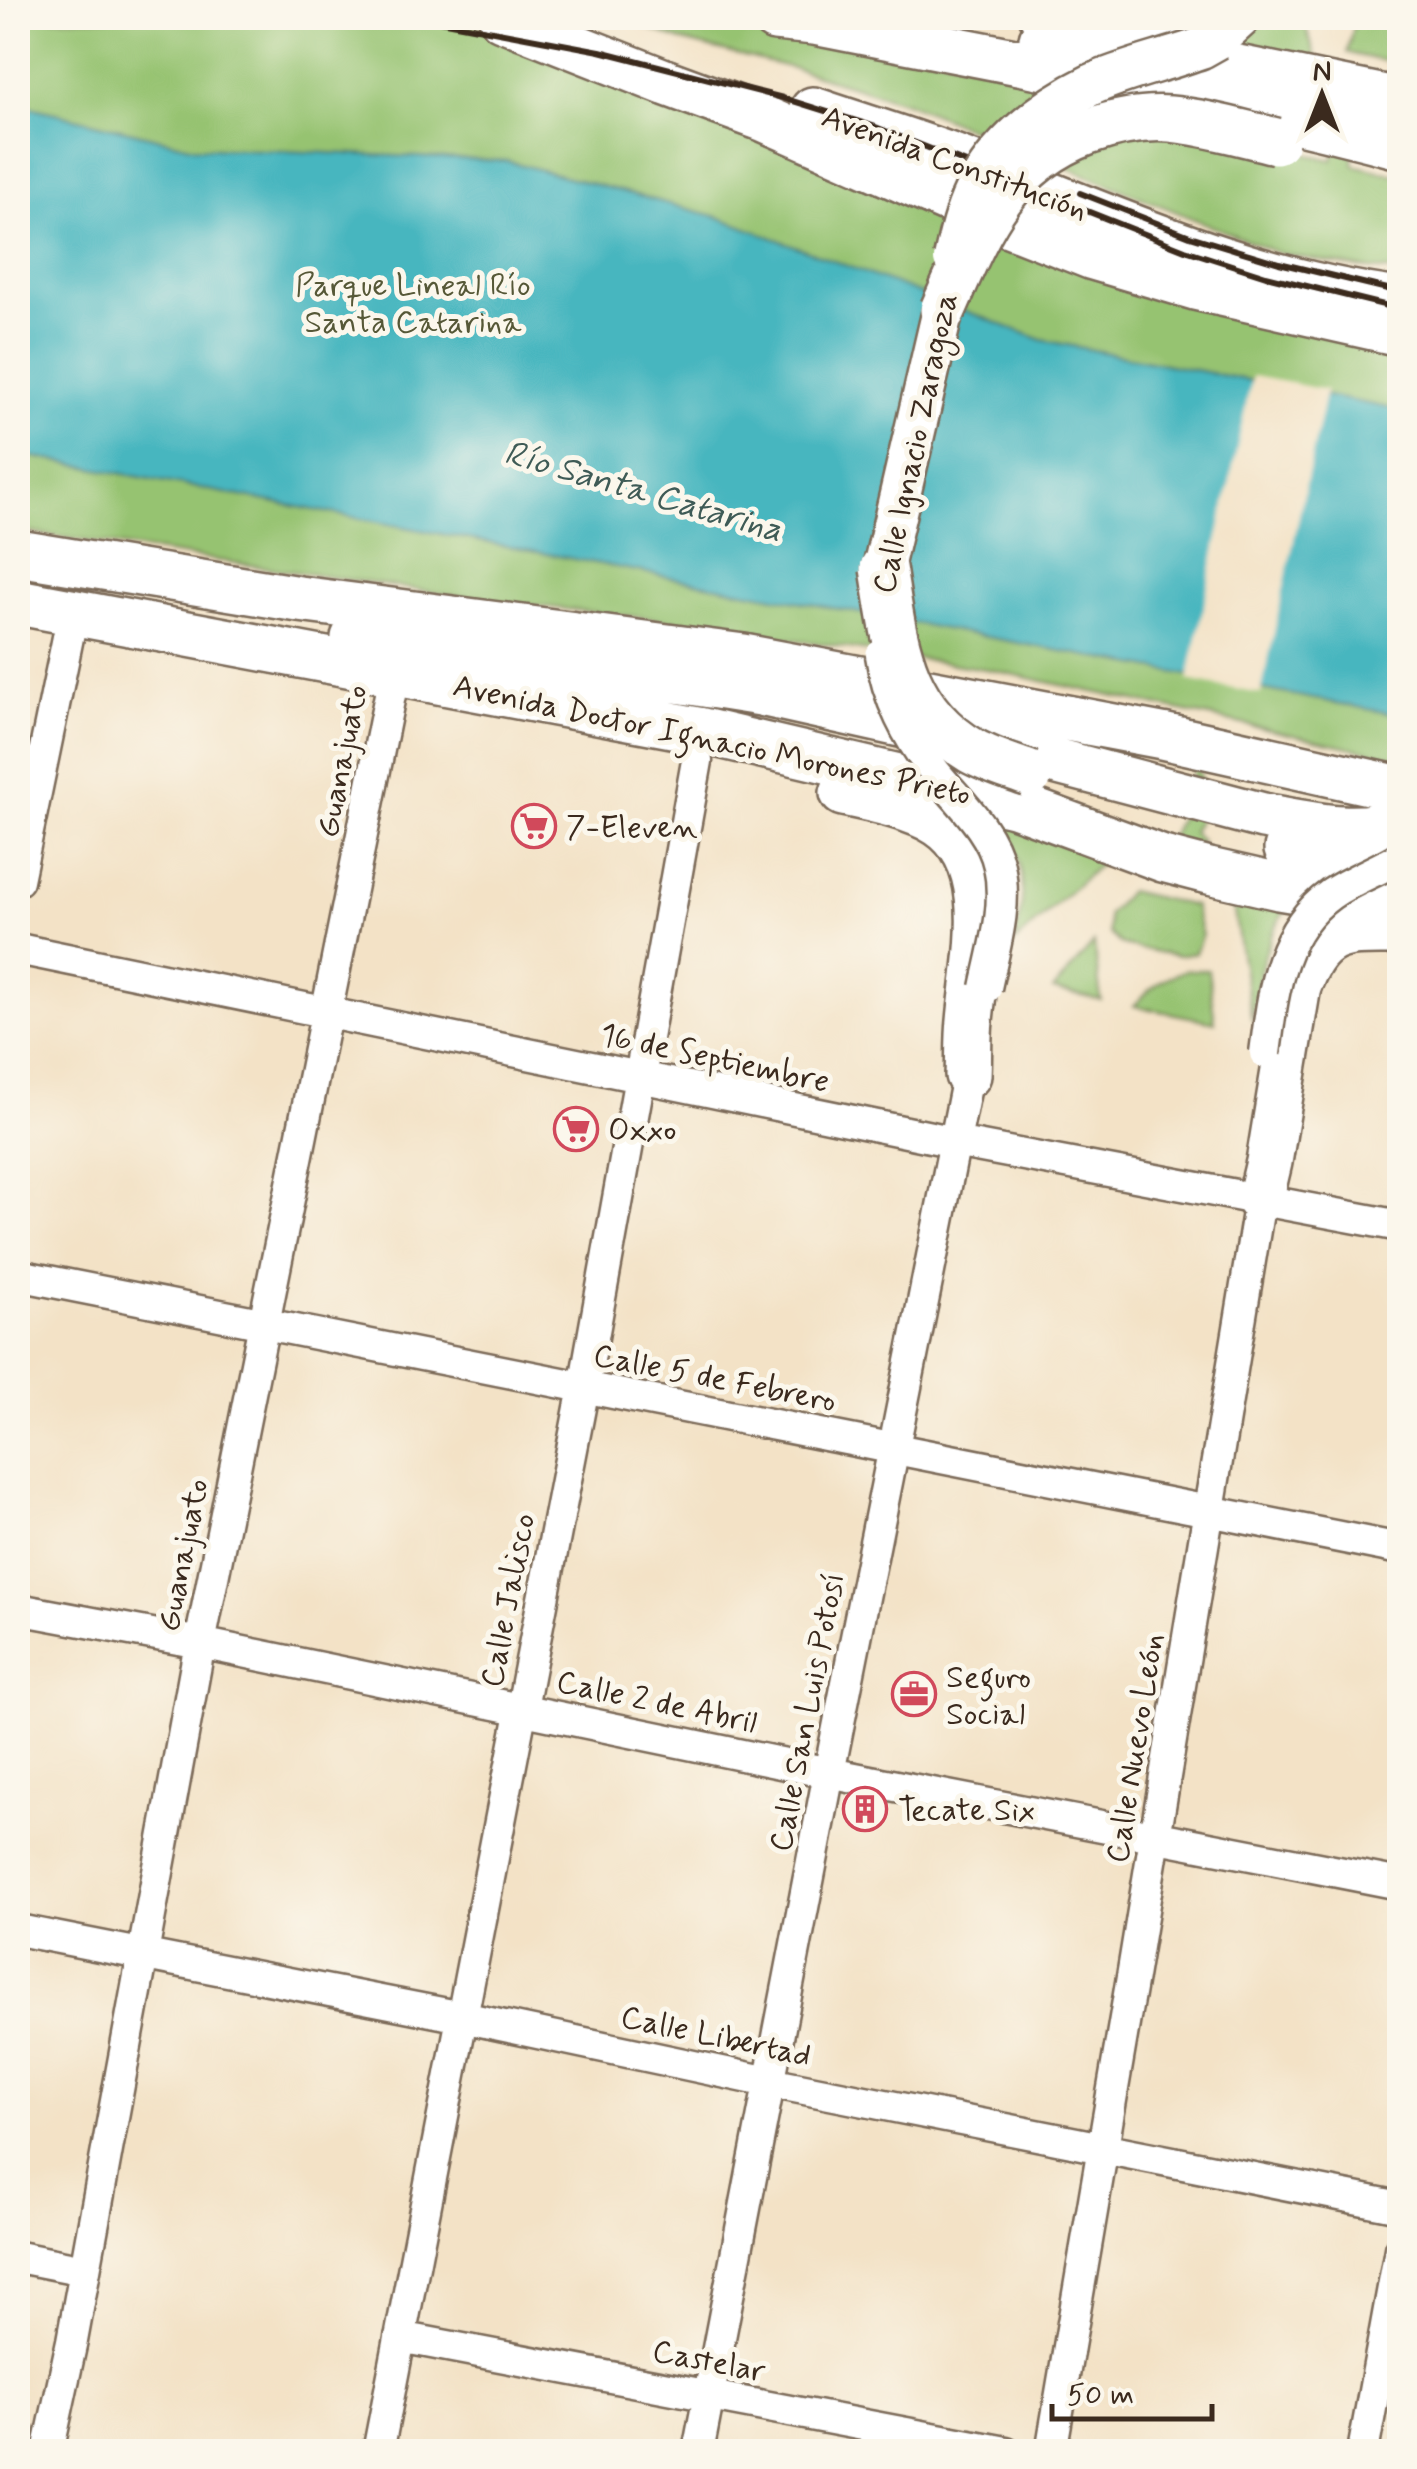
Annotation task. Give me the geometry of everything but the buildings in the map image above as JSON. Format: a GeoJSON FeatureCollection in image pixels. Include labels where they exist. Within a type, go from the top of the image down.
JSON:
{"type":"FeatureCollection","features":[{"type":"Feature","properties":{"kind":"highway"},"geometry":{"type":"LineString","coordinates":[[502,18],[766,119],[958,204],[1093,258],[1195,287],[1400,333]]}},
{"type":"Feature","properties":{"kind":"highway","name":"Avenida Constitución"},"geometry":{"type":"LineString","coordinates":[[512,18],[952,157],[1239,266],[1311,285],[1400,300]]}},
{"type":"Feature","properties":{"kind":"highway"},"geometry":{"type":"LineString","coordinates":[[795,19],[1114,49],[1228,66],[1400,102]]}},
{"type":"Feature","properties":{"kind":"highway"},"geometry":{"type":"LineString","coordinates":[[795,19],[1196,97],[1400,146]]}},
{"type":"Feature","properties":{"kind":"highway"},"geometry":{"type":"LineString","coordinates":[[943,310],[982,224],[1002,193],[1034,161],[1069,140],[1123,122],[1152,118],[1207,124],[1400,172]]}},
{"type":"Feature","properties":{"kind":"highway","name":"Avenida Doctor Ignacio Morones Prieto"},"geometry":{"type":"LineString","coordinates":[[18,554],[280,596],[744,656],[1162,736],[1400,790]]}},
{"type":"Feature","properties":{"kind":"highway"},"geometry":{"type":"LineString","coordinates":[[883,568],[896,646],[914,694],[952,738],[976,753],[1142,813],[1239,839],[1356,861],[1400,865]]}},
{"type":"Feature","properties":{"kind":"highway","name":"Avenida Doctor Ignacio Morones Prieto"},"geometry":{"type":"LineString","coordinates":[[18,602],[698,730],[1014,804],[1164,859],[1279,887],[1344,898],[1400,901]]}},
{"type":"Feature","properties":{"kind":"highway"},"geometry":{"type":"LineString","coordinates":[[74,613],[269,627],[745,690],[986,743],[1264,816],[1338,828],[1388,825],[1400,820]]}},
{"type":"Feature","properties":{"kind":"highway"},"geometry":{"type":"LineString","coordinates":[[478,690],[539,722],[576,734],[888,805],[940,825],[956,838],[973,868],[978,896],[968,1075]]}},
{"type":"Feature","properties":{"kind":"highway"},"geometry":{"type":"LineString","coordinates":[[1260,1200],[1304,969],[1333,937],[1400,932]]}},
{"type":"Feature","properties":{"kind":"main road","name":"Calle Ignacio Zaragoza"},"geometry":{"type":"LineString","coordinates":[[883,568],[956,249],[970,202],[986,171],[1018,134],[1039,117],[1091,85],[1201,48],[1214,25]]}},
{"type":"Feature","properties":{"kind":"street"},"geometry":{"type":"LineString","coordinates":[[1035,18],[1134,27],[1214,25]]}},
{"type":"Feature","properties":{"kind":"street","name":"Calle Ignacio Zaragoza"},"geometry":{"type":"LineString","coordinates":[[883,568],[877,632],[892,700],[924,758],[986,836],[1000,867],[1001,910],[986,988]]}},
{"type":"Feature","properties":{"kind":"street"},"geometry":{"type":"LineString","coordinates":[[18,880],[74,613]]}},
{"type":"Feature","properties":{"kind":"street","name":"Guanajuato"},"geometry":{"type":"LineString","coordinates":[[48,2452],[200,1644],[394,675]]}},
{"type":"Feature","properties":{"kind":"street","name":"Calle Jalisco"},"geometry":{"type":"LineString","coordinates":[[378,2452],[584,1387],[697,761]]}},
{"type":"Feature","properties":{"kind":"street","name":"Calle Nuevo León"},"geometry":{"type":"LineString","coordinates":[[1051,2452],[1260,1200],[1265,1053],[1272,997],[1292,937],[1310,914],[1330,895],[1400,857]]}},
{"type":"Feature","properties":{"kind":"street","name":"16 de Septiembre"},"geometry":{"type":"LineString","coordinates":[[18,949],[955,1142],[1400,1226]]}},
{"type":"Feature","properties":{"kind":"street","name":"Calle San Luis Potosí"},"geometry":{"type":"LineString","coordinates":[[698,2452],[986,988]]}},
{"type":"Feature","properties":{"kind":"street","name":"Calle 5 de Febrero"},"geometry":{"type":"LineString","coordinates":[[18,1275],[1400,1549]]}},
{"type":"Feature","properties":{"kind":"street","name":"Calle 2 de Abril"},"geometry":{"type":"LineString","coordinates":[[18,1609],[1400,1884]]}},
{"type":"Feature","properties":{"kind":"street","name":"Calle Libertad"},"geometry":{"type":"LineString","coordinates":[[18,1930],[1400,2207]]}},
{"type":"Feature","properties":{"kind":"street"},"geometry":{"type":"LineString","coordinates":[[1362,2452],[1400,2250]]}},
{"type":"Feature","properties":{"kind":"street"},"geometry":{"type":"LineString","coordinates":[[18,2258],[84,2270]]}},
{"type":"Feature","properties":{"kind":"street","name":"Castelar"},"geometry":{"type":"LineString","coordinates":[[400,2337],[1006,2452]]}},
{"type":"Feature","properties":{"kind":"green space","name":"Río Santa Catarina"},"geometry":{"type":"Polygon","coordinates":[[[18,18],[433,18],[538,39],[684,85],[798,102],[1399,331],[1399,758],[992,670],[674,621],[492,601],[18,531],[18,18]]]}},
{"type":"Feature","properties":{"kind":"green space"},"geometry":{"type":"Polygon","coordinates":[[[624,18],[698,18],[844,39],[1046,77],[1282,149],[1333,160],[1336,148],[1350,141],[1354,165],[1399,176],[1399,272],[1278,253],[905,102],[800,70],[678,40],[624,18]]]}},
{"type":"Feature","properties":{"kind":"green space"},"geometry":{"type":"Polygon","coordinates":[[[1253,18],[1303,18],[1318,64],[1226,44],[1253,18]]]}},
{"type":"Feature","properties":{"kind":"green space"},"geometry":{"type":"Polygon","coordinates":[[[1355,18],[1399,18],[1393,63],[1347,53],[1355,18]]]}},
{"type":"Feature","properties":{"kind":"green space"},"geometry":{"type":"Polygon","coordinates":[[[1196,760],[1207,805],[1192,832],[1201,841],[1170,870],[1164,851],[1186,805],[1196,760]]]}},
{"type":"Feature","properties":{"kind":"green space"},"geometry":{"type":"Polygon","coordinates":[[[988,807],[1113,852],[1014,943],[1022,904],[1021,871],[1010,841],[988,807]]]}},
{"type":"Feature","properties":{"kind":"green space"},"geometry":{"type":"Polygon","coordinates":[[[1129,891],[1194,906],[1202,935],[1195,953],[1177,956],[1122,945],[1109,933],[1108,915],[1129,891]]]}},
{"type":"Feature","properties":{"kind":"green space"},"geometry":{"type":"Polygon","coordinates":[[[1231,893],[1289,904],[1268,946],[1252,1021],[1231,893]]]}},
{"type":"Feature","properties":{"kind":"green space"},"geometry":{"type":"Polygon","coordinates":[[[1094,943],[1101,1000],[1053,990],[1094,943]]]}},
{"type":"Feature","properties":{"kind":"green space"},"geometry":{"type":"Polygon","coordinates":[[[1186,970],[1208,970],[1215,1022],[1134,1006],[1157,984],[1186,970]]]}},
{"type":"Feature","properties":{"kind":"water","name":"Río Santa Catarina"},"geometry":{"type":"Polygon","coordinates":[[[18,104],[194,147],[507,161],[718,217],[1042,340],[1399,410],[1399,715],[18,454],[18,104]]]}},
{"type":"Feature","properties":{"kind":"pier"},"geometry":{"type":"Polygon","coordinates":[[[1252,376],[1326,390],[1261,694],[1188,680],[1252,376]]]}},
{"type":"Feature","properties":{"kind":"railway"},"geometry":{"type":"LineString","coordinates":[[424,18],[600,51],[783,98],[873,126],[1185,250],[1266,276],[1400,309]]}},
{"type":"Feature","properties":{"kind":"railway"},"geometry":{"type":"LineString","coordinates":[[1080,193],[1190,236],[1279,263],[1400,292]]}},
{"type":"Feature","properties":{"kind":"place","name":"7-Eleven"},"geometry":{"type":"Point","coordinates":[534,826]}},
{"type":"Feature","properties":{"kind":"place","name":"Oxxo"},"geometry":{"type":"Point","coordinates":[576,1129]}},
{"type":"Feature","properties":{"kind":"place","name":"Seguro Social"},"geometry":{"type":"Point","coordinates":[914,1694]}},
{"type":"Feature","properties":{"kind":"place","name":"Tecate Six"},"geometry":{"type":"Point","coordinates":[865,1809]}},
{"type":"Feature","properties":{"kind":"park label","name":"Parque Lineal Río Santa Catarina"},"geometry":{"type":"Point","coordinates":[413,302]}}]}
